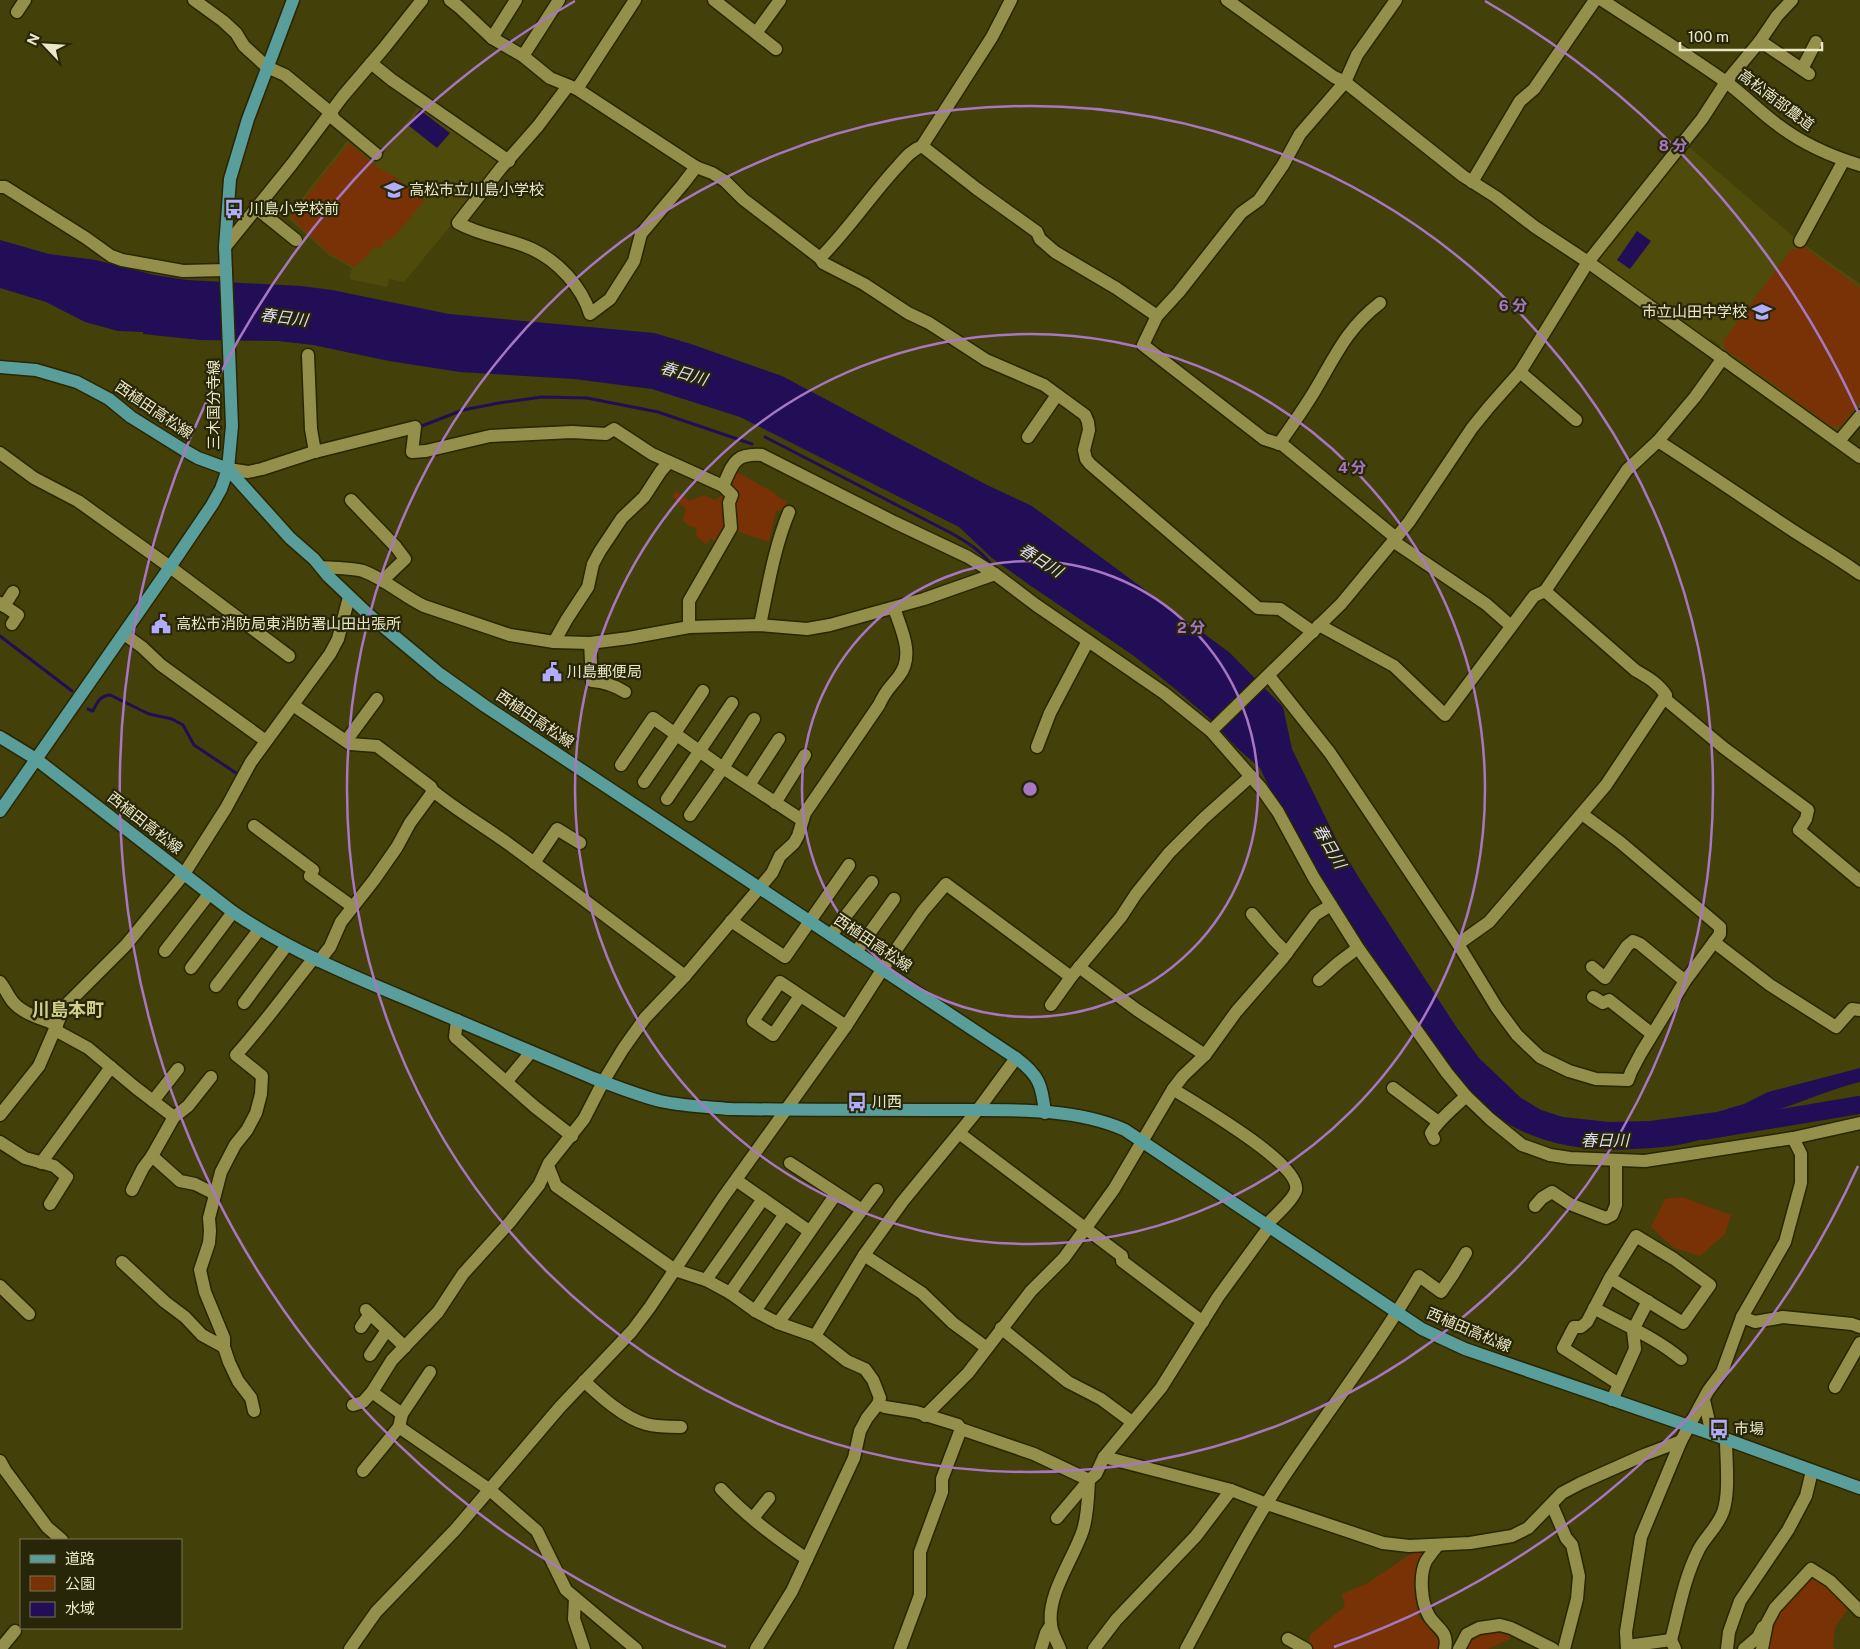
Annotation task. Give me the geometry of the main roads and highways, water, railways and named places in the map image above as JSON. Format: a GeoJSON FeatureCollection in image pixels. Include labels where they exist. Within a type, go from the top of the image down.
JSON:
{"type":"FeatureCollection","features":[{"type":"Feature","properties":{"kind":"main road","name":"三木国分寺線"},"geometry":{"type":"LineString","coordinates":[[0,811],[124,634],[221,489],[228,469],[232,426],[226,271],[227,208],[230,179],[239,144],[293,0]]}},
{"type":"Feature","properties":{"kind":"main road","name":"西植田高松線"},"geometry":{"type":"LineString","coordinates":[[0,367],[36,370],[76,382],[109,399],[131,416],[184,450],[198,458],[228,469],[290,538],[350,597],[440,674],[1016,1058],[1028,1067],[1037,1078],[1042,1090],[1045,1113]]}},
{"type":"Feature","properties":{"kind":"main road","name":"西植田高松線"},"geometry":{"type":"LineString","coordinates":[[0,737],[36,759],[209,894],[259,930],[317,959],[603,1082],[628,1092],[661,1101],[731,1109],[977,1111],[1071,1114],[1092,1118],[1125,1130],[1422,1329],[1465,1349],[1712,1434],[1860,1488]]}},
{"type":"Feature","properties":{"kind":"water"},"geometry":{"type":"Polygon","coordinates":[[[420,110],[450,133],[437,148],[408,125],[420,110]]]}},
{"type":"Feature","properties":{"kind":"water"},"geometry":{"type":"Polygon","coordinates":[[[1637,231],[1651,241],[1630,269],[1617,260],[1637,231]]]}},
{"type":"Feature","properties":{"kind":"water"},"geometry":{"type":"Polygon","coordinates":[[[0,240],[49,254],[96,260],[154,275],[187,280],[301,286],[332,290],[449,314],[654,333],[782,376],[985,484],[1032,506],[1230,653],[1283,707],[1292,749],[1339,845],[1457,1028],[1479,1058],[1521,1098],[1541,1110],[1563,1117],[1609,1122],[1650,1121],[1717,1112],[1744,1104],[1768,1092],[1860,1068],[1860,1082],[1771,1112],[1747,1115],[1735,1119],[1720,1133],[1688,1143],[1670,1146],[1610,1150],[1587,1148],[1564,1145],[1521,1131],[1501,1120],[1483,1105],[1466,1088],[1455,1073],[1320,881],[1283,817],[1260,768],[1236,747],[1208,717],[1174,688],[1134,656],[992,558],[959,527],[740,417],[652,389],[574,379],[460,372],[389,361],[313,345],[278,341],[200,340],[143,334],[143,332],[118,331],[85,322],[46,302],[0,288],[0,240]]]}},
{"type":"Feature","properties":{"kind":"waterway"},"geometry":{"type":"LineString","coordinates":[[419,427],[463,410],[499,403],[542,397],[587,398],[658,412],[752,444]]}},
{"type":"Feature","properties":{"kind":"waterway"},"geometry":{"type":"LineString","coordinates":[[765,437],[951,533],[980,552],[993,567]]}},
{"type":"Feature","properties":{"kind":"waterway"},"geometry":{"type":"LineString","coordinates":[[0,636],[72,691]]}},
{"type":"Feature","properties":{"kind":"waterway"},"geometry":{"type":"LineString","coordinates":[[88,709],[93,711],[99,700],[110,695],[149,714],[172,719],[183,725],[194,745],[239,775]]}},
{"type":"Feature","properties":{"kind":"waterway","name":"春日川"},"geometry":{"type":"LineString","coordinates":[[1703,1131],[1860,1105]]}},
{"type":"Feature","properties":{"kind":"place","name":"高松市立川島小学校"},"geometry":{"type":"Point","coordinates":[394,190]}},
{"type":"Feature","properties":{"kind":"place","name":"川島小学校前"},"geometry":{"type":"Point","coordinates":[234,209]}},
{"type":"Feature","properties":{"kind":"place","name":"市立山田中学校"},"geometry":{"type":"Point","coordinates":[1762,312]}},
{"type":"Feature","properties":{"kind":"place","name":"高松市消防局東消防署山田出張所"},"geometry":{"type":"Point","coordinates":[161,624]}},
{"type":"Feature","properties":{"kind":"place","name":"川島郵便局"},"geometry":{"type":"Point","coordinates":[552,672]}},
{"type":"Feature","properties":{"kind":"place","name":"川西"},"geometry":{"type":"Point","coordinates":[857,1102]}},
{"type":"Feature","properties":{"kind":"place","name":"市場"},"geometry":{"type":"Point","coordinates":[1719,1429]}},
{"type":"Feature","properties":{"kind":"district","name":"川島本町"},"geometry":{"type":"Point","coordinates":[68,1010]}}]}
